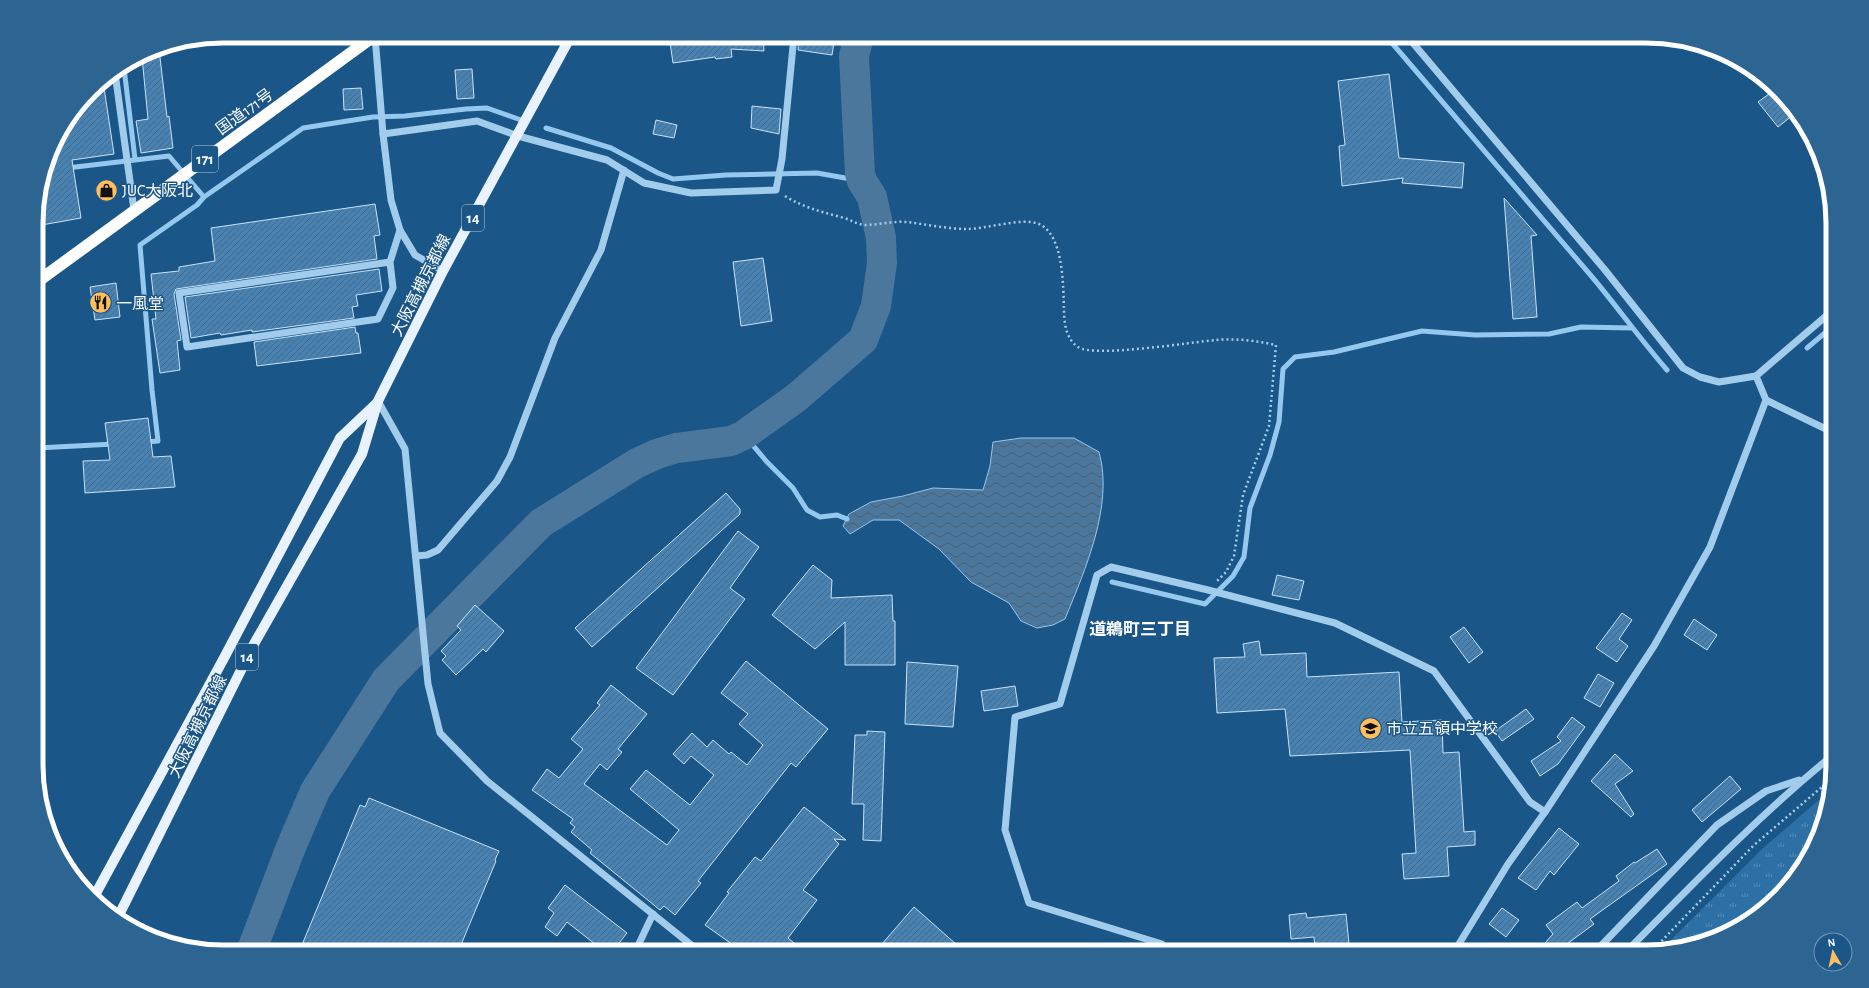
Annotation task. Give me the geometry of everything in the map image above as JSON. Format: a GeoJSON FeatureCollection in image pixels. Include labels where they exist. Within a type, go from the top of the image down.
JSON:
{"type":"FeatureCollection","features":[{"type":"Feature","properties":{"kind":"highway","name":"国道171号"},"geometry":{"type":"LineString","coordinates":[[43,278],[365,43]]}},
{"type":"Feature","properties":{"kind":"main road","name":"大阪高槻京都線"},"geometry":{"type":"LineString","coordinates":[[120,913],[254,644],[362,454],[378,401],[443,271],[518,136],[567,43]]}},
{"type":"Feature","properties":{"kind":"main road","name":"大阪高槻京都線"},"geometry":{"type":"LineString","coordinates":[[96,892],[220,665],[340,438],[378,401]]}},
{"type":"Feature","properties":{"kind":"street"},"geometry":{"type":"LineString","coordinates":[[376,43],[383,131],[391,200],[400,230],[415,255],[443,271]]}},
{"type":"Feature","properties":{"kind":"street"},"geometry":{"type":"LineString","coordinates":[[383,131],[477,122],[518,136],[607,160],[644,183],[691,193],[776,188],[782,163],[793,43]]}},
{"type":"Feature","properties":{"kind":"street"},"geometry":{"type":"LineString","coordinates":[[1413,43],[1605,270],[1683,368],[1700,377],[1719,382],[1756,376],[1826,316]]}},
{"type":"Feature","properties":{"kind":"street"},"geometry":{"type":"LineString","coordinates":[[116,79],[134,210]]}},
{"type":"Feature","properties":{"kind":"street"},"geometry":{"type":"LineString","coordinates":[[416,556],[427,555],[438,550],[497,481],[510,457],[555,338],[601,250],[624,170]]}},
{"type":"Feature","properties":{"kind":"street"},"geometry":{"type":"LineString","coordinates":[[390,262],[179,293],[187,347],[378,319],[393,288],[390,262],[400,230]]}},
{"type":"Feature","properties":{"kind":"street"},"geometry":{"type":"LineString","coordinates":[[1756,376],[1766,400],[1826,429]]}},
{"type":"Feature","properties":{"kind":"street"},"geometry":{"type":"LineString","coordinates":[[1458,945],[1508,864],[1545,812],[1654,646],[1710,547],[1766,400]]}},
{"type":"Feature","properties":{"kind":"street"},"geometry":{"type":"LineString","coordinates":[[378,401],[405,449],[428,684],[440,733],[486,781],[691,945]]}},
{"type":"Feature","properties":{"kind":"street"},"geometry":{"type":"LineString","coordinates":[[1162,945],[1029,903],[1005,830],[1014,717],[1060,704],[1097,575],[1111,567],[1208,590],[1335,623],[1434,671],[1530,802],[1545,812]]}},
{"type":"Feature","properties":{"kind":"street"},"geometry":{"type":"LineString","coordinates":[[1633,945],[1723,853],[1803,779],[1826,761]]}},
{"type":"Feature","properties":{"kind":"street"},"geometry":{"type":"LineString","coordinates":[[1602,945],[1717,825],[1766,791],[1803,779]]}},
{"type":"Feature","properties":{"kind":"street"},"geometry":{"type":"LineString","coordinates":[[638,945],[653,914]]}},
{"type":"Feature","properties":{"kind":"path"},"geometry":{"type":"LineString","coordinates":[[776,188],[799,206],[865,225],[887,222],[966,229],[1020,221],[1039,224],[1054,237],[1060,260],[1064,322],[1070,341],[1079,349],[1103,351],[1173,346],[1217,340],[1256,341],[1276,345],[1270,426],[1243,495],[1237,524],[1234,556],[1226,572],[1208,590]]}},
{"type":"Feature","properties":{"kind":"path"},"geometry":{"type":"LineString","coordinates":[[1658,945],[1754,846],[1825,785]]}},
{"type":"Feature","properties":{"kind":"green space"},"geometry":{"type":"Polygon","coordinates":[[[1823,796],[1816,823],[1802,855],[1781,884],[1765,900],[1746,915],[1715,931],[1681,942],[1668,943],[1762,849],[1823,796]]]}},
{"type":"Feature","properties":{"kind":"water"},"geometry":{"type":"Polygon","coordinates":[[[1021,438],[1074,438],[1099,452],[1103,472],[1103,494],[1100,515],[1089,559],[1065,619],[1053,625],[1037,628],[1021,621],[1009,603],[971,582],[939,549],[899,520],[873,520],[850,534],[843,526],[849,514],[871,502],[933,488],[983,490],[990,466],[993,442],[1021,438]]]}},
{"type":"Feature","properties":{"kind":"building"},"geometry":{"type":"Polygon","coordinates":[[[670,43],[763,43],[764,51],[731,49],[732,57],[716,59],[715,57],[673,63],[670,43]]]}},
{"type":"Feature","properties":{"kind":"building"},"geometry":{"type":"Polygon","coordinates":[[[798,43],[834,43],[832,55],[798,50],[798,43]]]}},
{"type":"Feature","properties":{"kind":"building"},"geometry":{"type":"Polygon","coordinates":[[[160,55],[167,117],[169,116],[173,148],[141,153],[136,121],[148,119],[143,63],[160,55]]]}},
{"type":"Feature","properties":{"kind":"building"},"geometry":{"type":"Polygon","coordinates":[[[472,69],[474,98],[457,99],[455,70],[472,69]]]}},
{"type":"Feature","properties":{"kind":"building"},"geometry":{"type":"Polygon","coordinates":[[[1389,74],[1399,158],[1464,163],[1462,188],[1402,183],[1403,178],[1342,186],[1339,146],[1345,145],[1338,81],[1389,74]]]}},
{"type":"Feature","properties":{"kind":"building"},"geometry":{"type":"Polygon","coordinates":[[[104,88],[114,154],[72,160],[81,218],[43,225],[46,188],[57,154],[67,133],[88,104],[104,88]]]}},
{"type":"Feature","properties":{"kind":"building"},"geometry":{"type":"Polygon","coordinates":[[[361,88],[363,109],[344,110],[343,89],[361,88]]]}},
{"type":"Feature","properties":{"kind":"building"},"geometry":{"type":"Polygon","coordinates":[[[1770,93],[1791,117],[1778,127],[1758,102],[1770,93]]]}},
{"type":"Feature","properties":{"kind":"building"},"geometry":{"type":"Polygon","coordinates":[[[752,106],[781,109],[779,134],[751,128],[752,106]]]}},
{"type":"Feature","properties":{"kind":"building"},"geometry":{"type":"Polygon","coordinates":[[[656,120],[677,125],[674,138],[653,134],[656,120]]]}},
{"type":"Feature","properties":{"kind":"building"},"geometry":{"type":"Polygon","coordinates":[[[1504,198],[1537,235],[1531,236],[1537,317],[1513,319],[1504,198]]]}},
{"type":"Feature","properties":{"kind":"building"},"geometry":{"type":"Polygon","coordinates":[[[375,204],[380,235],[374,236],[377,259],[176,289],[174,294],[181,340],[177,341],[180,370],[160,373],[152,319],[156,319],[151,274],[179,271],[179,267],[215,261],[211,228],[375,204]]]}},
{"type":"Feature","properties":{"kind":"building"},"geometry":{"type":"Polygon","coordinates":[[[763,258],[772,321],[741,326],[733,262],[763,258]]]}},
{"type":"Feature","properties":{"kind":"building"},"geometry":{"type":"Polygon","coordinates":[[[379,269],[382,291],[356,295],[358,306],[352,307],[354,318],[252,332],[252,330],[221,335],[220,333],[191,338],[185,297],[379,269]]]}},
{"type":"Feature","properties":{"kind":"building"},"geometry":{"type":"Polygon","coordinates":[[[116,283],[120,317],[95,320],[90,287],[116,283]]]}},
{"type":"Feature","properties":{"kind":"building"},"geometry":{"type":"Polygon","coordinates":[[[355,327],[356,333],[358,333],[361,353],[257,366],[254,342],[355,327]]]}},
{"type":"Feature","properties":{"kind":"building"},"geometry":{"type":"Polygon","coordinates":[[[148,418],[153,457],[171,456],[175,487],[85,493],[83,461],[110,460],[105,423],[148,418]]]}},
{"type":"Feature","properties":{"kind":"building"},"geometry":{"type":"Polygon","coordinates":[[[726,493],[740,509],[740,514],[592,647],[575,628],[726,493]]]}},
{"type":"Feature","properties":{"kind":"building"},"geometry":{"type":"Polygon","coordinates":[[[738,531],[759,547],[730,588],[745,599],[673,695],[636,668],[738,531]]]}},
{"type":"Feature","properties":{"kind":"building"},"geometry":{"type":"Polygon","coordinates":[[[813,565],[832,580],[831,598],[892,595],[893,621],[895,621],[895,665],[845,665],[845,622],[815,649],[772,615],[813,565]]]}},
{"type":"Feature","properties":{"kind":"building"},"geometry":{"type":"Polygon","coordinates":[[[1277,575],[1304,581],[1299,600],[1272,595],[1277,575]]]}},
{"type":"Feature","properties":{"kind":"building"},"geometry":{"type":"Polygon","coordinates":[[[475,605],[504,631],[486,652],[483,649],[456,675],[442,660],[446,656],[441,651],[461,630],[457,626],[475,605]]]}},
{"type":"Feature","properties":{"kind":"building"},"geometry":{"type":"Polygon","coordinates":[[[1622,613],[1632,620],[1619,639],[1628,646],[1617,662],[1596,648],[1622,613]]]}},
{"type":"Feature","properties":{"kind":"building"},"geometry":{"type":"Polygon","coordinates":[[[1694,619],[1717,635],[1707,650],[1684,635],[1694,619]]]}},
{"type":"Feature","properties":{"kind":"building"},"geometry":{"type":"Polygon","coordinates":[[[1464,627],[1483,652],[1469,663],[1450,637],[1464,627]]]}},
{"type":"Feature","properties":{"kind":"building"},"geometry":{"type":"Polygon","coordinates":[[[1259,641],[1261,655],[1306,653],[1307,677],[1399,672],[1402,722],[1442,720],[1443,753],[1459,752],[1464,832],[1475,831],[1475,845],[1447,847],[1449,876],[1404,879],[1402,854],[1416,853],[1410,750],[1290,756],[1285,709],[1217,713],[1214,658],[1245,657],[1243,644],[1259,641]]]}},
{"type":"Feature","properties":{"kind":"building"},"geometry":{"type":"Polygon","coordinates":[[[746,661],[828,729],[796,767],[791,763],[698,881],[701,883],[675,915],[664,906],[660,910],[590,853],[592,850],[571,832],[575,827],[570,823],[573,819],[532,790],[547,769],[559,778],[583,749],[571,739],[600,705],[597,703],[611,685],[647,714],[618,749],[622,752],[607,770],[600,764],[584,784],[667,845],[679,830],[630,789],[646,770],[690,805],[714,775],[691,756],[684,764],[673,754],[692,733],[707,747],[713,740],[729,754],[731,752],[747,765],[763,745],[739,724],[748,714],[721,693],[746,661]]]}},
{"type":"Feature","properties":{"kind":"building"},"geometry":{"type":"Polygon","coordinates":[[[907,662],[958,666],[953,727],[905,724],[907,662]]]}},
{"type":"Feature","properties":{"kind":"building"},"geometry":{"type":"Polygon","coordinates":[[[1598,674],[1614,683],[1600,707],[1584,698],[1598,674]]]}},
{"type":"Feature","properties":{"kind":"building"},"geometry":{"type":"Polygon","coordinates":[[[1015,686],[1018,706],[984,711],[981,691],[1015,686]]]}},
{"type":"Feature","properties":{"kind":"building"},"geometry":{"type":"Polygon","coordinates":[[[1526,709],[1534,719],[1502,741],[1495,731],[1526,709]]]}},
{"type":"Feature","properties":{"kind":"building"},"geometry":{"type":"Polygon","coordinates":[[[1572,717],[1585,727],[1558,764],[1540,776],[1531,761],[1561,741],[1557,737],[1572,717]]]}},
{"type":"Feature","properties":{"kind":"building"},"geometry":{"type":"Polygon","coordinates":[[[867,731],[885,732],[881,841],[863,840],[864,804],[852,804],[855,735],[867,735],[867,731]]]}},
{"type":"Feature","properties":{"kind":"building"},"geometry":{"type":"Polygon","coordinates":[[[1615,754],[1633,771],[1615,784],[1634,814],[1631,817],[1591,781],[1615,754]]]}},
{"type":"Feature","properties":{"kind":"building"},"geometry":{"type":"Polygon","coordinates":[[[1730,776],[1741,789],[1702,822],[1692,810],[1730,776]]]}},
{"type":"Feature","properties":{"kind":"building"},"geometry":{"type":"Polygon","coordinates":[[[369,798],[499,851],[461,945],[302,945],[360,805],[365,807],[369,798]]]}},
{"type":"Feature","properties":{"kind":"building"},"geometry":{"type":"Polygon","coordinates":[[[804,807],[846,840],[834,839],[839,844],[803,890],[817,900],[788,938],[796,945],[733,945],[705,925],[729,893],[727,892],[755,857],[761,861],[804,807]]]}},
{"type":"Feature","properties":{"kind":"building"},"geometry":{"type":"Polygon","coordinates":[[[1559,828],[1579,844],[1554,875],[1550,871],[1536,890],[1518,878],[1559,828]]]}},
{"type":"Feature","properties":{"kind":"building"},"geometry":{"type":"Polygon","coordinates":[[[1657,849],[1667,864],[1590,919],[1594,924],[1566,945],[1543,945],[1553,934],[1546,925],[1577,902],[1582,908],[1619,881],[1616,876],[1634,862],[1635,863],[1657,849]]]}},
{"type":"Feature","properties":{"kind":"building"},"geometry":{"type":"Polygon","coordinates":[[[565,885],[627,933],[618,945],[596,945],[567,922],[557,936],[545,927],[554,913],[548,908],[565,885]]]}},
{"type":"Feature","properties":{"kind":"building"},"geometry":{"type":"Polygon","coordinates":[[[914,907],[957,945],[881,945],[914,907]]]}},
{"type":"Feature","properties":{"kind":"building"},"geometry":{"type":"Polygon","coordinates":[[[1502,908],[1519,920],[1506,937],[1489,924],[1502,908]]]}},
{"type":"Feature","properties":{"kind":"building"},"geometry":{"type":"Polygon","coordinates":[[[1306,913],[1307,918],[1346,914],[1349,944],[1315,945],[1314,937],[1291,939],[1289,915],[1306,913]]]}},
{"type":"Feature","properties":{"kind":"waterway"},"geometry":{"type":"LineString","coordinates":[[254,945],[291,847],[315,791],[386,680],[541,523],[637,463],[657,454],[677,448],[731,441],[744,435],[796,398],[863,340],[876,306],[882,263],[881,238],[872,197],[862,181],[860,173],[854,56],[857,43]]}},
{"type":"Feature","properties":{"kind":"waterway"},"geometry":{"type":"LineString","coordinates":[[869,43],[865,53],[870,160]]}},
{"type":"Feature","properties":{"kind":"waterway"},"geometry":{"type":"LineString","coordinates":[[1392,43],[1593,278],[1667,370]]}},
{"type":"Feature","properties":{"kind":"waterway"},"geometry":{"type":"LineString","coordinates":[[124,72],[135,159]]}},
{"type":"Feature","properties":{"kind":"waterway"},"geometry":{"type":"LineString","coordinates":[[146,442],[158,441],[152,390],[140,245],[197,205],[204,197],[303,128],[373,117],[405,116],[487,108],[521,120]]}},
{"type":"Feature","properties":{"kind":"waterway"},"geometry":{"type":"LineString","coordinates":[[546,128],[611,148],[658,173],[673,179],[726,175],[817,173],[862,181]]}},
{"type":"Feature","properties":{"kind":"waterway"},"geometry":{"type":"LineString","coordinates":[[67,168],[169,156],[204,197]]}},
{"type":"Feature","properties":{"kind":"waterway"},"geometry":{"type":"LineString","coordinates":[[243,945],[270,871],[307,781],[380,670],[500,547],[537,514],[635,452],[655,442],[675,436],[725,432],[737,427],[754,416],[848,342],[863,311],[870,276],[872,253],[871,240],[862,201]]}},
{"type":"Feature","properties":{"kind":"waterway"},"geometry":{"type":"LineString","coordinates":[[1112,582],[1205,604],[1233,576],[1244,557],[1250,508],[1270,455],[1279,422],[1283,369],[1295,357],[1334,352],[1422,331],[1475,335],[1549,334],[1581,327],[1632,328]]}},
{"type":"Feature","properties":{"kind":"waterway"},"geometry":{"type":"LineString","coordinates":[[1807,348],[1826,332]]}},
{"type":"Feature","properties":{"kind":"waterway"},"geometry":{"type":"LineString","coordinates":[[744,435],[767,462],[793,488],[807,510],[820,517],[837,515],[847,519]]}},
{"type":"Feature","properties":{"kind":"waterway"},"geometry":{"type":"LineString","coordinates":[[43,448],[114,444]]}},
{"type":"Feature","properties":{"kind":"place","name":"JUC大阪北"},"geometry":{"type":"Point","coordinates":[107,190]}},
{"type":"Feature","properties":{"kind":"place","name":"一風堂"},"geometry":{"type":"Point","coordinates":[101,303]}},
{"type":"Feature","properties":{"kind":"place","name":"市立五領中学校"},"geometry":{"type":"Point","coordinates":[1370,728]}},
{"type":"Feature","properties":{"kind":"district","name":"道鵜町三丁目"},"geometry":{"type":"Point","coordinates":[1140,629]}}]}
